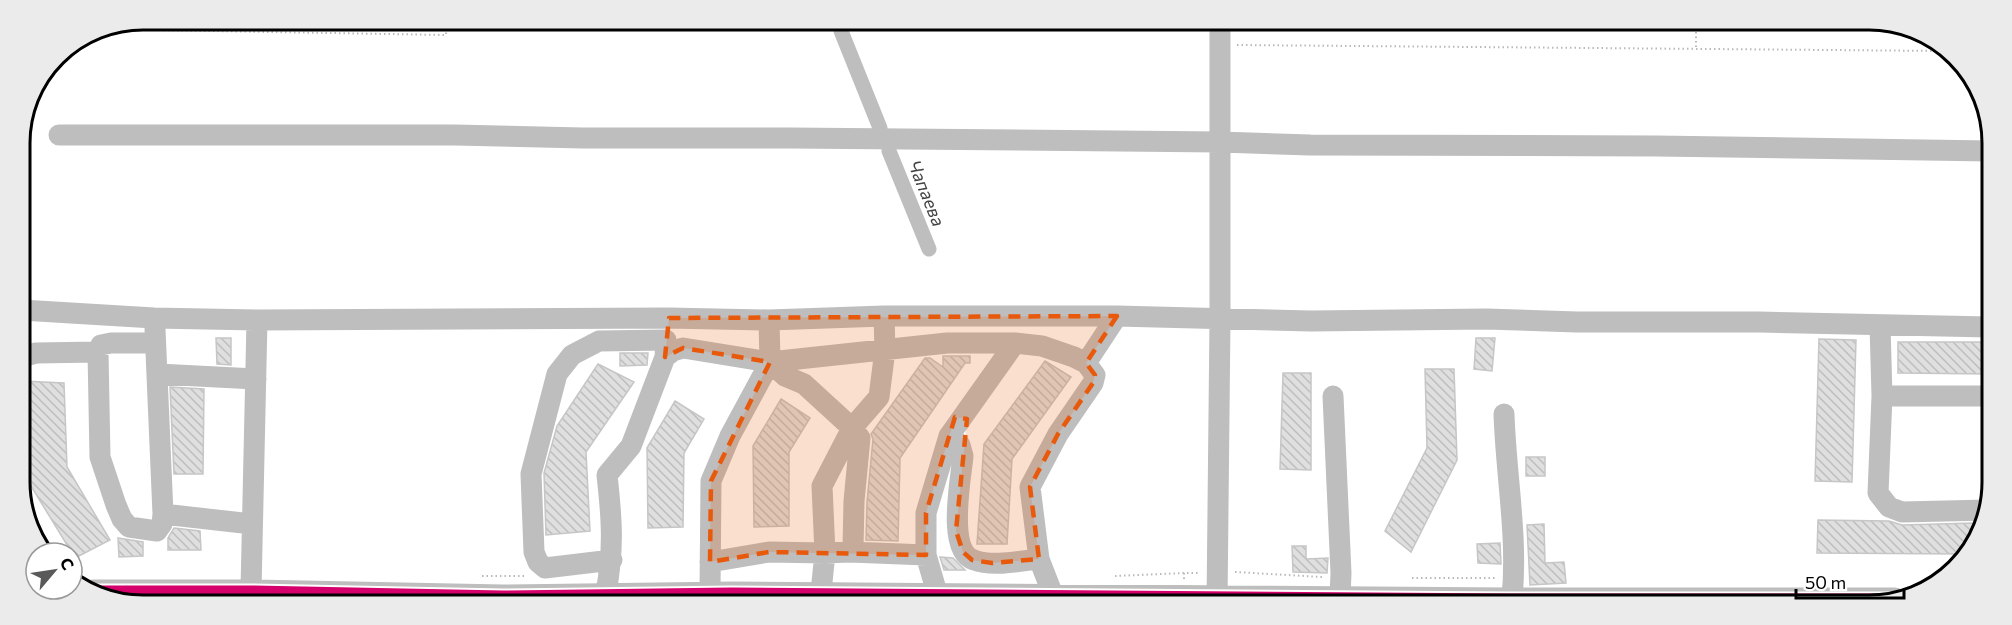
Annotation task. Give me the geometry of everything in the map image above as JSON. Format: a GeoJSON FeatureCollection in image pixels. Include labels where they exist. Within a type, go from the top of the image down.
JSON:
{"type":"FeatureCollection","features":[{"type":"Feature","properties":{"kind":"street"},"geometry":{"type":"LineString","coordinates":[[1217,595],[1220,30]]}},
{"type":"Feature","properties":{"kind":"street"},"geometry":{"type":"LineString","coordinates":[[59,135],[444,135],[1982,151]]}},
{"type":"Feature","properties":{"kind":"street"},"geometry":{"type":"LineString","coordinates":[[30,311],[154,318],[257,320],[669,318],[769,320],[884,316],[1118,316],[1367,322],[1486,319],[1982,327]]}},
{"type":"Feature","properties":{"kind":"street"},"geometry":{"type":"LineString","coordinates":[[821,592],[825,553],[822,486],[852,428],[879,398],[885,350],[884,316]]}},
{"type":"Feature","properties":{"kind":"street"},"geometry":{"type":"LineString","coordinates":[[1086,363],[1118,316]]}},
{"type":"Feature","properties":{"kind":"street"},"geometry":{"type":"LineString","coordinates":[[154,318],[163,514],[162,525],[157,531],[129,527],[122,519],[100,457],[98,352],[101,345],[111,343],[155,343]]}},
{"type":"Feature","properties":{"kind":"street"},"geometry":{"type":"LineString","coordinates":[[606,593],[612,560],[613,528],[607,475],[631,446],[665,349],[669,318]]}},
{"type":"Feature","properties":{"kind":"street"},"geometry":{"type":"LineString","coordinates":[[251,590],[257,320]]}},
{"type":"Feature","properties":{"kind":"street"},"geometry":{"type":"LineString","coordinates":[[710,592],[711,481],[730,436],[770,362],[769,320]]}},
{"type":"Feature","properties":{"kind":"street"},"geometry":{"type":"LineString","coordinates":[[1880,325],[1882,396],[1878,493],[1889,507],[1902,512],[1977,514]]}},
{"type":"Feature","properties":{"kind":"street"},"geometry":{"type":"LineString","coordinates":[[111,590],[502,595],[821,592],[1053,595],[1039,559],[1030,487],[1058,434],[1094,383],[1095,375],[1086,363],[1074,357],[1042,346],[1015,343],[947,343],[770,362],[683,348],[673,351],[599,341],[572,355],[557,374],[531,474],[534,552],[538,562],[545,568],[612,560]]}},
{"type":"Feature","properties":{"kind":"street"},"geometry":{"type":"LineString","coordinates":[[937,593],[926,555],[926,513],[949,436],[1015,343]]}},
{"type":"Feature","properties":{"kind":"street"},"geometry":{"type":"LineString","coordinates":[[30,355],[98,352]]}},
{"type":"Feature","properties":{"kind":"street"},"geometry":{"type":"LineString","coordinates":[[770,362],[785,375],[804,384],[860,438],[854,501],[853,548],[850,552]]}},
{"type":"Feature","properties":{"kind":"street"},"geometry":{"type":"LineString","coordinates":[[158,374],[256,379]]}},
{"type":"Feature","properties":{"kind":"street"},"geometry":{"type":"LineString","coordinates":[[1333,396],[1341,588]]}},
{"type":"Feature","properties":{"kind":"street"},"geometry":{"type":"LineString","coordinates":[[1882,396],[1982,396]]}},
{"type":"Feature","properties":{"kind":"street"},"geometry":{"type":"LineString","coordinates":[[1504,414],[1513,588]]}},
{"type":"Feature","properties":{"kind":"street"},"geometry":{"type":"LineString","coordinates":[[949,436],[960,445],[963,456],[956,531],[963,552],[972,560],[992,563],[1039,559]]}},
{"type":"Feature","properties":{"kind":"street"},"geometry":{"type":"LineString","coordinates":[[163,514],[252,524]]}},
{"type":"Feature","properties":{"kind":"street"},"geometry":{"type":"LineString","coordinates":[[710,562],[769,552],[926,555]]}},
{"type":"Feature","properties":{"kind":"street"},"geometry":{"type":"LineString","coordinates":[[1262,595],[1341,588],[1513,588],[1780,595]]}},
{"type":"Feature","properties":{"kind":"path"},"geometry":{"type":"LineString","coordinates":[[154,30],[446,35],[446,30]]}},
{"type":"Feature","properties":{"kind":"path"},"geometry":{"type":"LineString","coordinates":[[1696,30],[1696,48]]}},
{"type":"Feature","properties":{"kind":"path"},"geometry":{"type":"LineString","coordinates":[[1220,45],[1935,51]]}},
{"type":"Feature","properties":{"kind":"path"},"geometry":{"type":"LineString","coordinates":[[1217,572],[1341,588]]}},
{"type":"Feature","properties":{"kind":"path"},"geometry":{"type":"LineString","coordinates":[[1410,578],[1513,588]]}},
{"type":"Feature","properties":{"kind":"highlighted area"},"geometry":{"type":"Polygon","coordinates":[[[1117,316],[1086,363],[1095,375],[1093,383],[1058,434],[1030,487],[1039,559],[992,563],[972,560],[963,552],[956,531],[967,419],[955,417],[926,513],[926,555],[769,552],[710,562],[711,481],[770,362],[683,348],[665,357],[669,318],[1117,316]]]}},
{"type":"Feature","properties":{"kind":"building"},"geometry":{"type":"Polygon","coordinates":[[[216,338],[231,338],[231,365],[217,364],[216,338]]]}},
{"type":"Feature","properties":{"kind":"building"},"geometry":{"type":"Polygon","coordinates":[[[1476,338],[1495,338],[1492,371],[1474,369],[1476,338]]]}},
{"type":"Feature","properties":{"kind":"building"},"geometry":{"type":"Polygon","coordinates":[[[1819,339],[1856,340],[1852,482],[1815,481],[1819,339]]]}},
{"type":"Feature","properties":{"kind":"building"},"geometry":{"type":"Polygon","coordinates":[[[1898,342],[1982,342],[1982,374],[1898,373],[1898,342]]]}},
{"type":"Feature","properties":{"kind":"building"},"geometry":{"type":"Polygon","coordinates":[[[620,353],[648,353],[647,365],[620,366],[620,353]]]}},
{"type":"Feature","properties":{"kind":"building"},"geometry":{"type":"Polygon","coordinates":[[[943,356],[970,356],[970,363],[965,363],[900,458],[898,541],[866,540],[873,439],[871,434],[925,358],[930,358],[943,367],[943,356]]]}},
{"type":"Feature","properties":{"kind":"building"},"geometry":{"type":"Polygon","coordinates":[[[1045,361],[1071,377],[1012,459],[1007,544],[977,544],[984,444],[1045,361]]]}},
{"type":"Feature","properties":{"kind":"building"},"geometry":{"type":"Polygon","coordinates":[[[598,364],[634,382],[586,452],[590,531],[546,535],[544,473],[557,426],[598,364]]]}},
{"type":"Feature","properties":{"kind":"building"},"geometry":{"type":"Polygon","coordinates":[[[1425,369],[1454,369],[1457,460],[1411,552],[1385,531],[1427,448],[1425,369]]]}},
{"type":"Feature","properties":{"kind":"building"},"geometry":{"type":"Polygon","coordinates":[[[1283,373],[1311,373],[1311,470],[1280,469],[1283,373]]]}},
{"type":"Feature","properties":{"kind":"building"},"geometry":{"type":"Polygon","coordinates":[[[30,381],[64,383],[67,467],[110,540],[84,553],[84,541],[65,541],[30,485],[30,381]]]}},
{"type":"Feature","properties":{"kind":"building"},"geometry":{"type":"Polygon","coordinates":[[[170,387],[204,389],[203,474],[174,474],[170,387]]]}},
{"type":"Feature","properties":{"kind":"building"},"geometry":{"type":"Polygon","coordinates":[[[781,399],[810,418],[789,452],[789,526],[754,527],[753,446],[781,399]]]}},
{"type":"Feature","properties":{"kind":"building"},"geometry":{"type":"Polygon","coordinates":[[[675,401],[704,419],[684,453],[683,527],[648,528],[647,448],[675,401]]]}},
{"type":"Feature","properties":{"kind":"building"},"geometry":{"type":"Polygon","coordinates":[[[1526,457],[1545,457],[1545,476],[1526,476],[1526,457]]]}},
{"type":"Feature","properties":{"kind":"building"},"geometry":{"type":"Polygon","coordinates":[[[1818,520],[1889,521],[1902,525],[1974,523],[1956,554],[1817,553],[1818,520]]]}},
{"type":"Feature","properties":{"kind":"building"},"geometry":{"type":"Polygon","coordinates":[[[1544,524],[1545,563],[1564,562],[1566,583],[1530,585],[1527,525],[1544,524]]]}},
{"type":"Feature","properties":{"kind":"building"},"geometry":{"type":"Polygon","coordinates":[[[174,528],[200,531],[201,550],[168,550],[168,538],[174,528]]]}},
{"type":"Feature","properties":{"kind":"building"},"geometry":{"type":"Polygon","coordinates":[[[118,538],[143,542],[143,556],[119,557],[118,538]]]}},
{"type":"Feature","properties":{"kind":"building"},"geometry":{"type":"Polygon","coordinates":[[[1500,543],[1501,564],[1478,563],[1477,544],[1500,543]]]}},
{"type":"Feature","properties":{"kind":"building"},"geometry":{"type":"Polygon","coordinates":[[[1292,546],[1306,546],[1306,559],[1328,558],[1327,573],[1293,572],[1292,546]]]}},
{"type":"Feature","properties":{"kind":"building"},"geometry":{"type":"Polygon","coordinates":[[[940,557],[953,558],[965,570],[944,570],[940,557]]]}},
{"type":"Feature","properties":{"kind":"waterway","name":"Чапаева"},"geometry":{"type":"LineString","coordinates":[[841,31],[880,128]]}},
{"type":"Feature","properties":{"kind":"waterway","name":"Чапаева"},"geometry":{"type":"LineString","coordinates":[[889,151],[929,249]]}},
{"type":"Feature","properties":{"kind":"cycle path"},"geometry":{"type":"LineString","coordinates":[[111,590],[503,595]]}},
{"type":"Feature","properties":{"kind":"cycle path"},"geometry":{"type":"LineString","coordinates":[[503,595],[731,592],[1122,595]]}}]}
